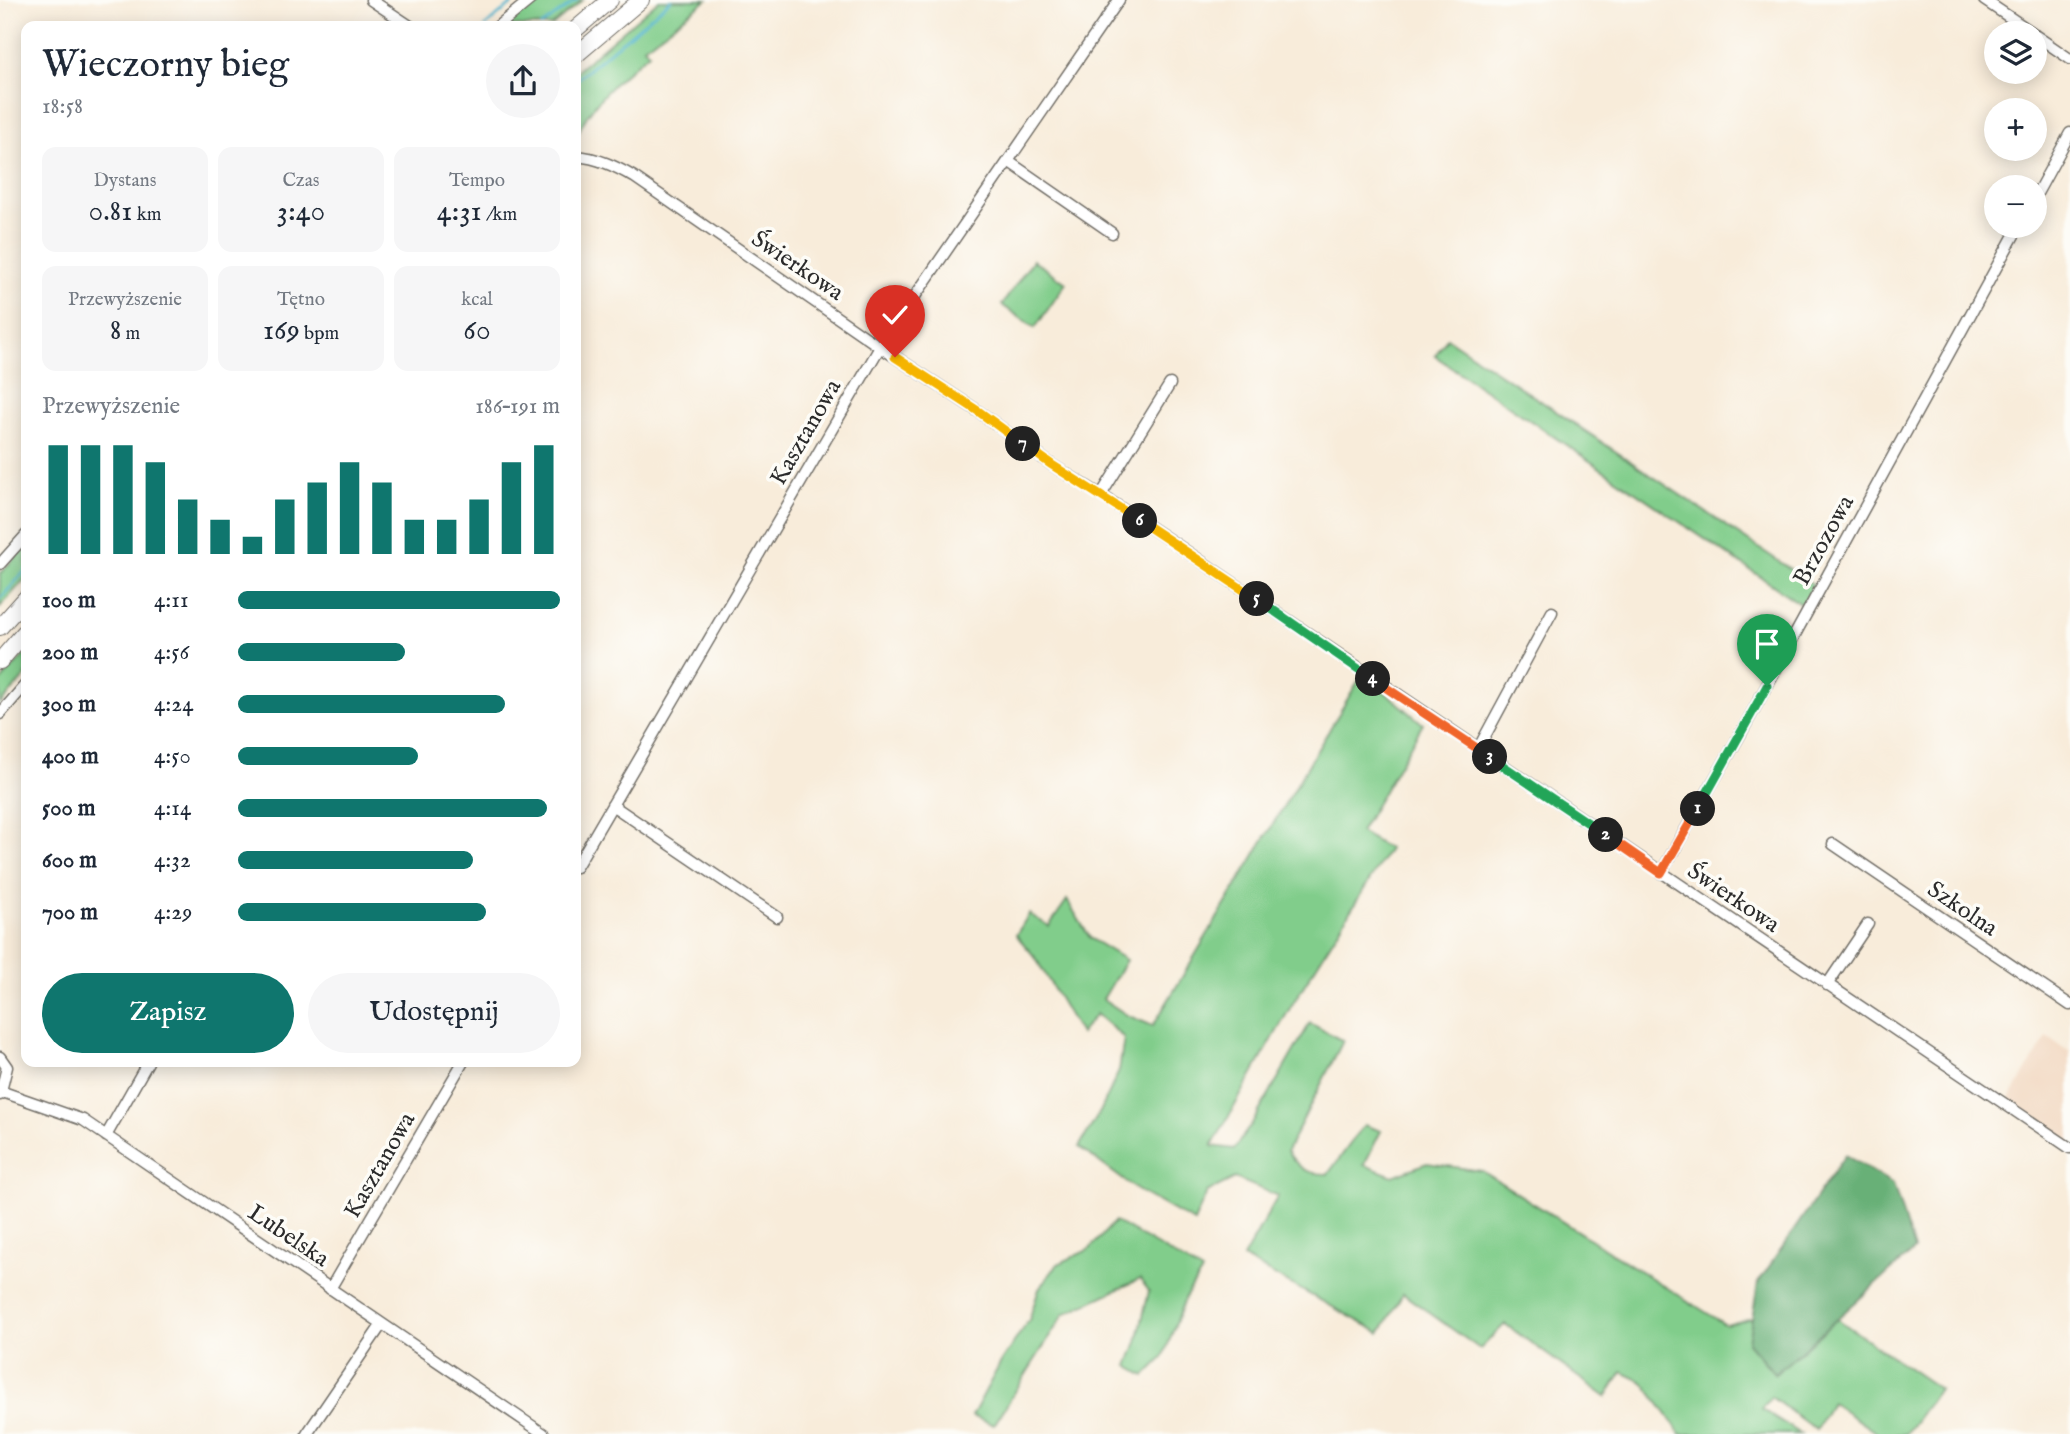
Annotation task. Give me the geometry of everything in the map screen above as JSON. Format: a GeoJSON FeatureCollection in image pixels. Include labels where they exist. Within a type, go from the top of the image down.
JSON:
{"type":"FeatureCollection","features":[{"type":"Feature","properties":{"kind":"highway"},"geometry":{"type":"LineString","coordinates":[[581,25],[610,0]]}},
{"type":"Feature","properties":{"kind":"highway"},"geometry":{"type":"LineString","coordinates":[[581,51],[641,0]]}},
{"type":"Feature","properties":{"kind":"highway"},"geometry":{"type":"LineString","coordinates":[[0,627],[21,604]]}},
{"type":"Feature","properties":{"kind":"highway"},"geometry":{"type":"LineString","coordinates":[[0,660],[21,637]]}},
{"type":"Feature","properties":{"kind":"street"},"geometry":{"type":"LineString","coordinates":[[371,0],[402,21]]}},
{"type":"Feature","properties":{"kind":"street"},"geometry":{"type":"LineString","coordinates":[[504,21],[530,0]]}},
{"type":"Feature","properties":{"kind":"street","name":"Kasztanowa"},"geometry":{"type":"LineString","coordinates":[[581,858],[880,347],[1119,0]]}},
{"type":"Feature","properties":{"kind":"street"},"geometry":{"type":"LineString","coordinates":[[1984,0],[2015,21]]}},
{"type":"Feature","properties":{"kind":"street"},"geometry":{"type":"LineString","coordinates":[[2047,43],[2070,59]]}},
{"type":"Feature","properties":{"kind":"street"},"geometry":{"type":"LineString","coordinates":[[2047,175],[2070,133]]}},
{"type":"Feature","properties":{"kind":"street","name":"Świerkowa"},"geometry":{"type":"LineString","coordinates":[[581,157],[615,166],[634,177],[880,347],[978,411],[1052,465],[1101,495],[2070,1148]]}},
{"type":"Feature","properties":{"kind":"street"},"geometry":{"type":"LineString","coordinates":[[1008,161],[1112,233]]}},
{"type":"Feature","properties":{"kind":"street","name":"Brzozowa"},"geometry":{"type":"LineString","coordinates":[[1661,873],[1741,733],[2012,238]]}},
{"type":"Feature","properties":{"kind":"street"},"geometry":{"type":"LineString","coordinates":[[1101,495],[1170,384]]}},
{"type":"Feature","properties":{"kind":"street"},"geometry":{"type":"LineString","coordinates":[[0,564],[21,541]]}},
{"type":"Feature","properties":{"kind":"street"},"geometry":{"type":"LineString","coordinates":[[1478,749],[1552,612]]}},
{"type":"Feature","properties":{"kind":"street"},"geometry":{"type":"LineString","coordinates":[[0,714],[21,690]]}},
{"type":"Feature","properties":{"kind":"street"},"geometry":{"type":"LineString","coordinates":[[611,805],[777,917]]}},
{"type":"Feature","properties":{"kind":"street","name":"Szkolna"},"geometry":{"type":"LineString","coordinates":[[1833,844],[2070,1005]]}},
{"type":"Feature","properties":{"kind":"street"},"geometry":{"type":"LineString","coordinates":[[1828,985],[1868,924]]}},
{"type":"Feature","properties":{"kind":"street"},"geometry":{"type":"LineString","coordinates":[[0,1057],[7,1067],[0,1093]]}},
{"type":"Feature","properties":{"kind":"street"},"geometry":{"type":"LineString","coordinates":[[106,1136],[145,1067]]}},
{"type":"Feature","properties":{"kind":"street","name":"Kasztanowa"},"geometry":{"type":"LineString","coordinates":[[330,1289],[460,1067]]}},
{"type":"Feature","properties":{"kind":"street","name":"Lubelska"},"geometry":{"type":"LineString","coordinates":[[0,1093],[83,1120],[544,1434]]}},
{"type":"Feature","properties":{"kind":"street"},"geometry":{"type":"LineString","coordinates":[[307,1434],[382,1324]]}},
{"type":"Feature","properties":{"kind":"shaded area"},"geometry":{"type":"Polygon","coordinates":[[[2047,1037],[2070,1052],[2070,1143],[2008,1101],[2047,1037]]]}},
{"type":"Feature","properties":{"kind":"green space"},"geometry":{"type":"Polygon","coordinates":[[[537,0],[583,0],[558,21],[511,21],[537,0]]]}},
{"type":"Feature","properties":{"kind":"green space"},"geometry":{"type":"Polygon","coordinates":[[[659,0],[707,0],[644,47],[649,53],[598,101],[581,126],[581,67],[659,0]]]}},
{"type":"Feature","properties":{"kind":"green space"},"geometry":{"type":"Polygon","coordinates":[[[1033,260],[1066,283],[1035,328],[1002,305],[1033,260]]]}},
{"type":"Feature","properties":{"kind":"green space"},"geometry":{"type":"Polygon","coordinates":[[[1447,338],[1814,585],[1802,605],[1435,356],[1447,338]]]}},
{"type":"Feature","properties":{"kind":"green space"},"geometry":{"type":"Polygon","coordinates":[[[21,551],[21,584],[0,607],[0,574],[21,551]]]}},
{"type":"Feature","properties":{"kind":"green space"},"geometry":{"type":"Polygon","coordinates":[[[21,659],[21,681],[0,704],[0,682],[21,659]]]}},
{"type":"Feature","properties":{"kind":"green space"},"geometry":{"type":"Polygon","coordinates":[[[1363,673],[1423,724],[1360,832],[1389,849],[1290,1008],[1212,1146],[1234,1149],[1253,1122],[1310,1023],[1343,1041],[1287,1151],[1304,1169],[1328,1174],[1364,1125],[1381,1131],[1364,1165],[1393,1176],[1427,1163],[1482,1171],[1726,1325],[1752,1318],[1748,1343],[1775,1374],[1837,1319],[1939,1389],[1906,1434],[1878,1434],[1831,1402],[1816,1430],[1771,1397],[1762,1409],[1801,1434],[1681,1434],[1643,1382],[1622,1372],[1606,1397],[1505,1324],[1480,1349],[1403,1294],[1380,1333],[1243,1258],[1278,1196],[1235,1178],[1207,1192],[1194,1222],[1137,1190],[1079,1147],[1101,1110],[1119,1071],[1124,1038],[1096,1014],[1080,1034],[1035,957],[1016,935],[1029,914],[1049,926],[1067,900],[1090,938],[1126,960],[1103,999],[1127,1015],[1153,1026],[1363,673]]]}},
{"type":"Feature","properties":{"kind":"green space"},"geometry":{"type":"Polygon","coordinates":[[[1845,1155],[1893,1184],[1914,1250],[1775,1374],[1748,1343],[1758,1283],[1845,1155]]]}},
{"type":"Feature","properties":{"kind":"green space"},"geometry":{"type":"Polygon","coordinates":[[[1115,1221],[1202,1272],[1186,1296],[1163,1358],[1145,1376],[1128,1366],[1137,1342],[1149,1291],[1140,1279],[1064,1314],[994,1425],[972,1416],[1002,1360],[1029,1320],[1039,1289],[1058,1264],[1090,1249],[1115,1221]]]}},
{"type":"Feature","properties":{"kind":"waterway"},"geometry":{"type":"LineString","coordinates":[[491,21],[517,0]]}},
{"type":"Feature","properties":{"kind":"waterway"},"geometry":{"type":"LineString","coordinates":[[548,21],[577,0]]}},
{"type":"Feature","properties":{"kind":"waterway"},"geometry":{"type":"LineString","coordinates":[[581,76],[671,0]]}},
{"type":"Feature","properties":{"kind":"waterway"},"geometry":{"type":"LineString","coordinates":[[0,599],[21,576]]}},
{"type":"Feature","properties":{"kind":"route"},"geometry":{"type":"LineString","coordinates":[[895,357],[1661,873],[1767,686]]}}]}
